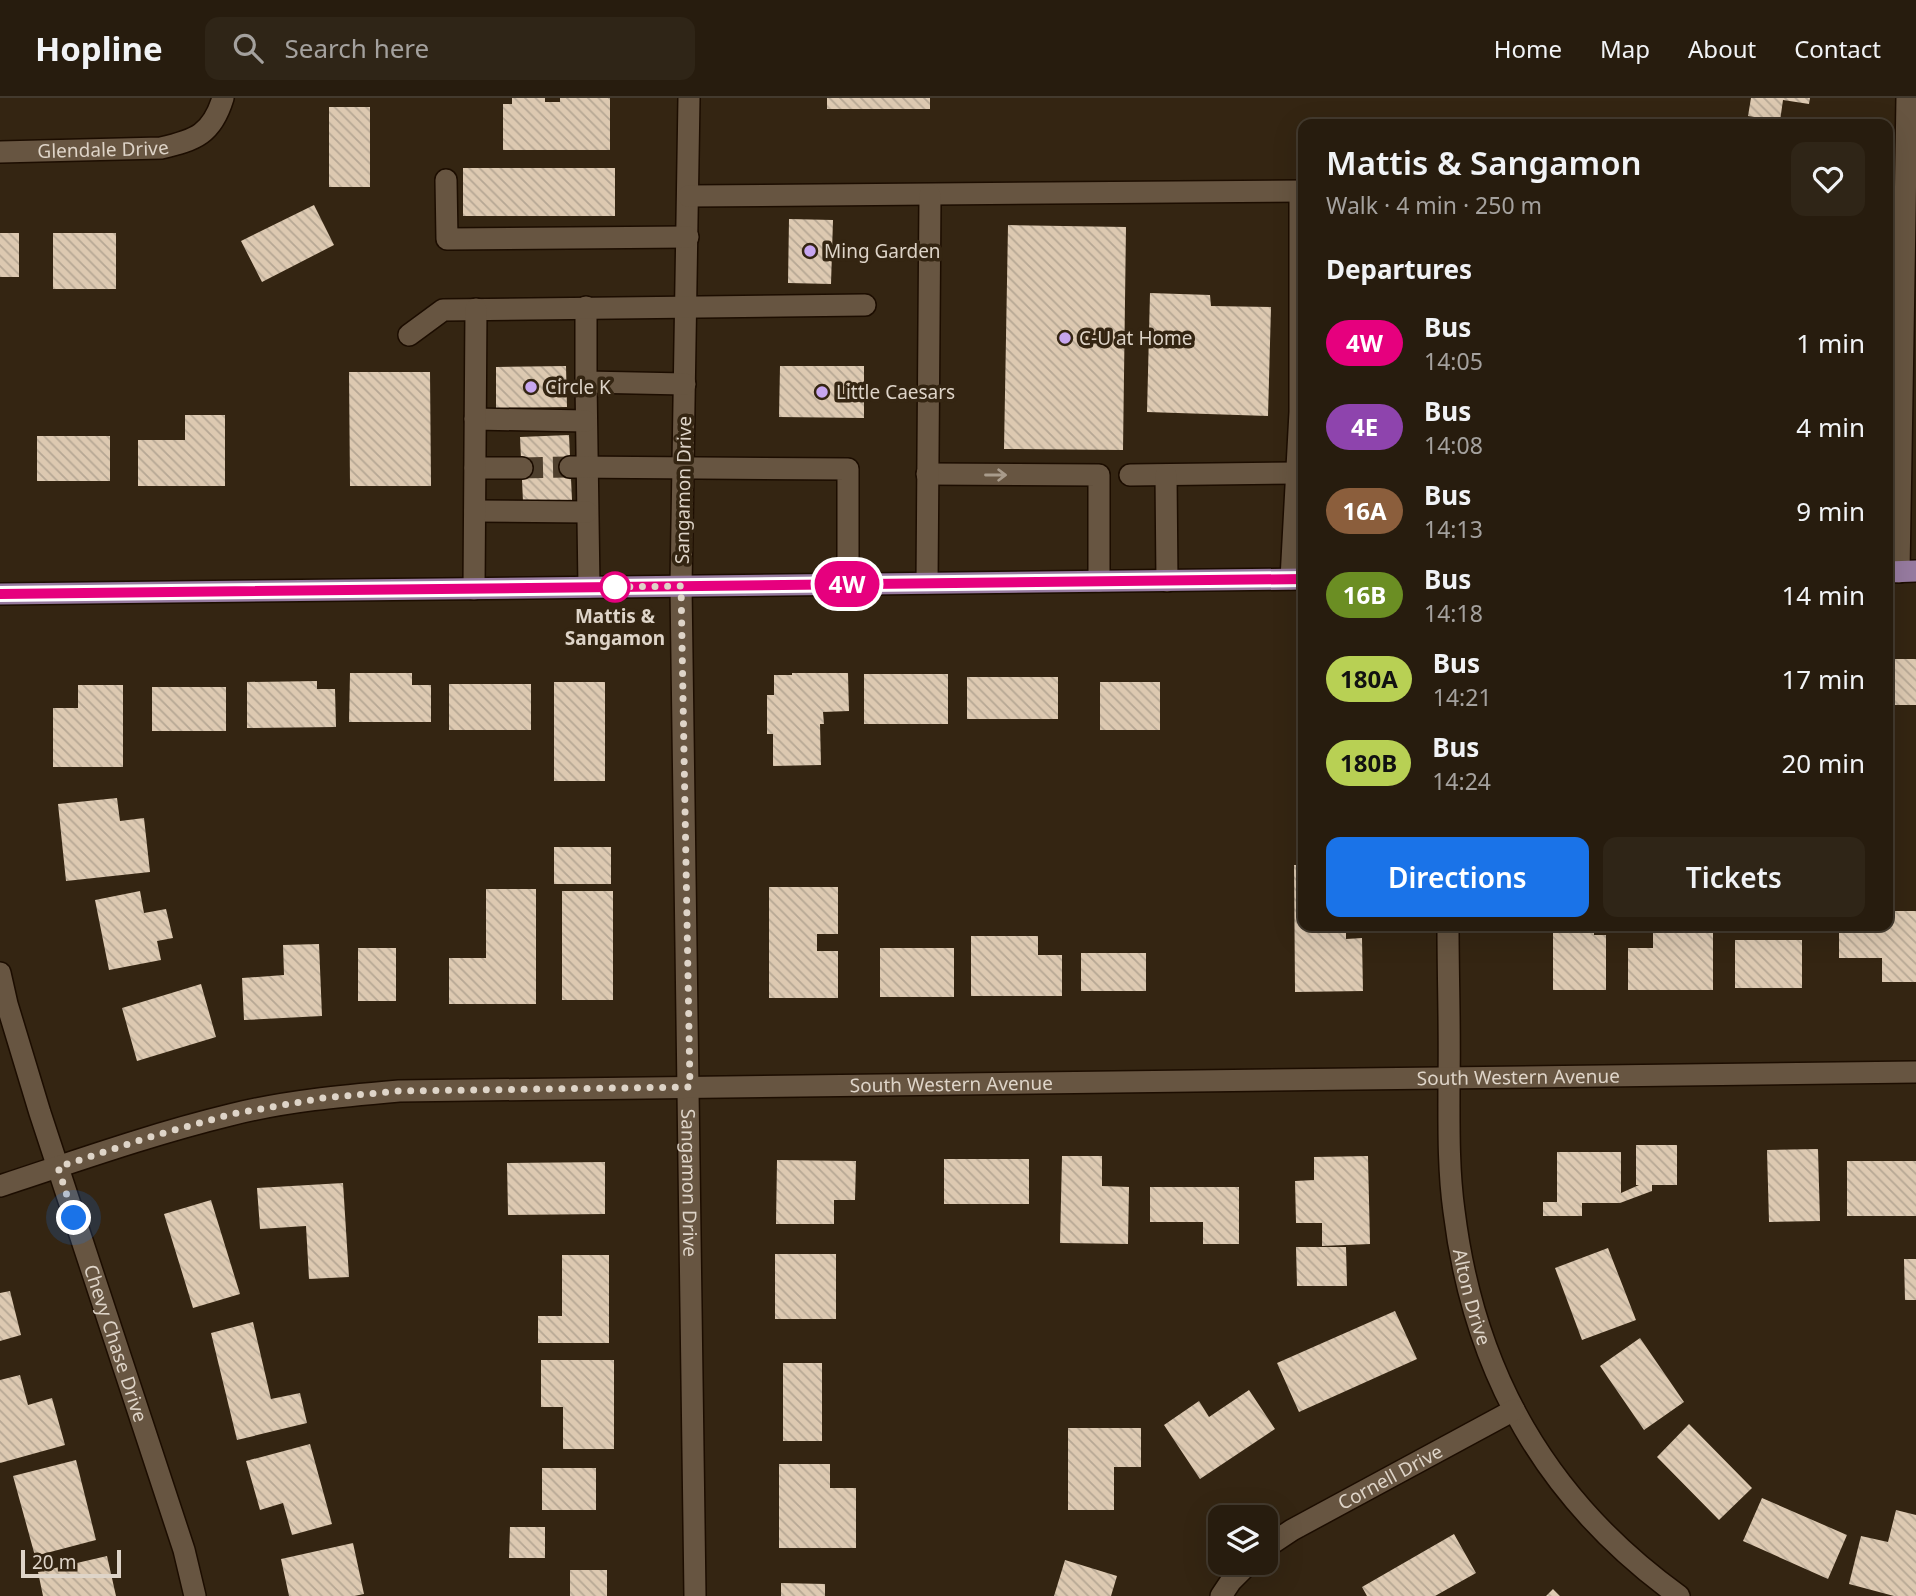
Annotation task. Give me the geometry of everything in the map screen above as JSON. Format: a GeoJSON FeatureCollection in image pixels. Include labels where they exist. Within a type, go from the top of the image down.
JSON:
{"type":"FeatureCollection","features":[{"type":"Feature","properties":{"kind":"main road"},"geometry":{"type":"LineString","coordinates":[[0,594],[1298,579]]}},
{"type":"Feature","properties":{"kind":"street","name":"Glendale Drive"},"geometry":{"type":"LineString","coordinates":[[0,152],[162,148],[186,143],[205,132],[217,116],[223,98]]}},
{"type":"Feature","properties":{"kind":"street","name":"Sangamon Drive"},"geometry":{"type":"LineString","coordinates":[[689,98],[681,586],[695,1596]]}},
{"type":"Feature","properties":{"kind":"street"},"geometry":{"type":"LineString","coordinates":[[1901,572],[1896,277],[1911,204],[1907,98]]}},
{"type":"Feature","properties":{"kind":"street"},"geometry":{"type":"LineString","coordinates":[[446,180],[447,239],[688,237]]}},
{"type":"Feature","properties":{"kind":"street"},"geometry":{"type":"LineString","coordinates":[[688,196],[1298,191]]}},
{"type":"Feature","properties":{"kind":"street"},"geometry":{"type":"LineString","coordinates":[[927,583],[930,195]]}},
{"type":"Feature","properties":{"kind":"street"},"geometry":{"type":"LineString","coordinates":[[409,335],[443,310],[865,305]]}},
{"type":"Feature","properties":{"kind":"street"},"geometry":{"type":"LineString","coordinates":[[586,307],[586,421],[578,467],[587,512],[589,587]]}},
{"type":"Feature","properties":{"kind":"street"},"geometry":{"type":"LineString","coordinates":[[474,589],[476,309]]}},
{"type":"Feature","properties":{"kind":"street"},"geometry":{"type":"LineString","coordinates":[[586,382],[685,384]]}},
{"type":"Feature","properties":{"kind":"street"},"geometry":{"type":"LineString","coordinates":[[475,419],[586,421]]}},
{"type":"Feature","properties":{"kind":"street"},"geometry":{"type":"LineString","coordinates":[[1298,453],[1298,579]]}},
{"type":"Feature","properties":{"kind":"street"},"geometry":{"type":"LineString","coordinates":[[578,467],[848,469],[848,584]]}},
{"type":"Feature","properties":{"kind":"street"},"geometry":{"type":"LineString","coordinates":[[475,468],[522,468]]}},
{"type":"Feature","properties":{"kind":"street"},"geometry":{"type":"LineString","coordinates":[[1130,475],[1297,473]]}},
{"type":"Feature","properties":{"kind":"street"},"geometry":{"type":"LineString","coordinates":[[927,474],[1098,475],[1098,582]]}},
{"type":"Feature","properties":{"kind":"street"},"geometry":{"type":"LineString","coordinates":[[1166,475],[1167,581]]}},
{"type":"Feature","properties":{"kind":"street"},"geometry":{"type":"LineString","coordinates":[[475,511],[587,512]]}},
{"type":"Feature","properties":{"kind":"street","name":"Alton Drive"},"geometry":{"type":"LineString","coordinates":[[1448,931],[1449,1123],[1453,1209],[1462,1267],[1484,1342],[1522,1427],[1555,1479],[1611,1541],[1679,1596]]}},
{"type":"Feature","properties":{"kind":"street","name":"Chevy Chase Drive"},"geometry":{"type":"LineString","coordinates":[[0,973],[7,1004],[58,1167],[184,1550],[195,1596]]}},
{"type":"Feature","properties":{"kind":"street","name":"South Western Avenue"},"geometry":{"type":"LineString","coordinates":[[0,1186],[153,1136],[232,1114],[323,1098],[399,1091],[1916,1072]]}},
{"type":"Feature","properties":{"kind":"street","name":"Cornell Drive"},"geometry":{"type":"LineString","coordinates":[[1278,1539],[1514,1410]]}},
{"type":"Feature","properties":{"kind":"street"},"geometry":{"type":"LineString","coordinates":[[1221,1596],[1237,1575]]}},
{"type":"Feature","properties":{"kind":"building"},"geometry":{"type":"Polygon","coordinates":[[[512,98],[545,98],[545,102],[560,102],[560,98],[610,98],[610,150],[503,150],[503,104],[512,104],[512,98]]]}},
{"type":"Feature","properties":{"kind":"building"},"geometry":{"type":"Polygon","coordinates":[[[827,98],[930,98],[930,109],[827,109],[827,98]]]}},
{"type":"Feature","properties":{"kind":"building"},"geometry":{"type":"Polygon","coordinates":[[[1751,98],[1810,98],[1809,104],[1783,100],[1780,119],[1748,116],[1751,98]]]}},
{"type":"Feature","properties":{"kind":"building"},"geometry":{"type":"Polygon","coordinates":[[[329,107],[370,107],[370,187],[329,187],[329,107]]]}},
{"type":"Feature","properties":{"kind":"building"},"geometry":{"type":"Polygon","coordinates":[[[463,168],[615,168],[615,216],[463,216],[463,168]]]}},
{"type":"Feature","properties":{"kind":"building"},"geometry":{"type":"Polygon","coordinates":[[[314,205],[334,245],[262,282],[241,241],[314,205]]]}},
{"type":"Feature","properties":{"kind":"building","name":"Ming Garden"},"geometry":{"type":"Polygon","coordinates":[[[789,219],[833,220],[831,284],[788,283],[789,219]]]}},
{"type":"Feature","properties":{"kind":"building","name":"C-U at Home"},"geometry":{"type":"Polygon","coordinates":[[[1008,225],[1126,227],[1123,450],[1004,449],[1008,225]]]}},
{"type":"Feature","properties":{"kind":"building"},"geometry":{"type":"Polygon","coordinates":[[[0,233],[19,233],[19,277],[0,277],[0,233]]]}},
{"type":"Feature","properties":{"kind":"building"},"geometry":{"type":"Polygon","coordinates":[[[53,233],[116,233],[116,289],[53,289],[53,233]]]}},
{"type":"Feature","properties":{"kind":"building"},"geometry":{"type":"Polygon","coordinates":[[[1150,293],[1210,295],[1211,306],[1271,307],[1268,416],[1147,412],[1150,293]]]}},
{"type":"Feature","properties":{"kind":"building","name":"Circle K"},"geometry":{"type":"Polygon","coordinates":[[[566,366],[567,407],[496,408],[496,367],[566,366]]]}},
{"type":"Feature","properties":{"kind":"building","name":"Little Caesars"},"geometry":{"type":"Polygon","coordinates":[[[780,366],[864,366],[864,418],[779,417],[780,366]]]}},
{"type":"Feature","properties":{"kind":"building"},"geometry":{"type":"Polygon","coordinates":[[[349,372],[430,372],[431,486],[350,486],[349,372]]]}},
{"type":"Feature","properties":{"kind":"building"},"geometry":{"type":"Polygon","coordinates":[[[185,415],[225,415],[225,486],[138,486],[138,440],[185,440],[185,415]]]}},
{"type":"Feature","properties":{"kind":"building"},"geometry":{"type":"Polygon","coordinates":[[[569,435],[572,500],[523,502],[520,437],[569,435]]]}},
{"type":"Feature","properties":{"kind":"building"},"geometry":{"type":"Polygon","coordinates":[[[37,436],[110,436],[110,481],[37,481],[37,436]]]}},
{"type":"Feature","properties":{"kind":"building"},"geometry":{"type":"Polygon","coordinates":[[[1893,659],[1916,659],[1916,705],[1893,705],[1893,659]]]}},
{"type":"Feature","properties":{"kind":"building"},"geometry":{"type":"Polygon","coordinates":[[[350,673],[412,673],[412,685],[431,685],[431,722],[349,722],[350,673]]]}},
{"type":"Feature","properties":{"kind":"building"},"geometry":{"type":"Polygon","coordinates":[[[848,673],[849,711],[823,712],[824,724],[820,724],[821,765],[773,766],[773,734],[767,734],[767,695],[774,695],[774,675],[848,673]]]}},
{"type":"Feature","properties":{"kind":"building"},"geometry":{"type":"Polygon","coordinates":[[[864,674],[948,674],[948,724],[864,724],[864,674]]]}},
{"type":"Feature","properties":{"kind":"building"},"geometry":{"type":"Polygon","coordinates":[[[967,677],[1058,677],[1058,719],[967,719],[967,677]]]}},
{"type":"Feature","properties":{"kind":"building"},"geometry":{"type":"Polygon","coordinates":[[[317,681],[317,689],[335,689],[336,727],[247,728],[247,682],[317,681]]]}},
{"type":"Feature","properties":{"kind":"building"},"geometry":{"type":"Polygon","coordinates":[[[554,682],[605,682],[605,781],[554,781],[554,682]]]}},
{"type":"Feature","properties":{"kind":"building"},"geometry":{"type":"Polygon","coordinates":[[[1100,682],[1160,682],[1160,730],[1100,730],[1100,682]]]}},
{"type":"Feature","properties":{"kind":"building"},"geometry":{"type":"Polygon","coordinates":[[[449,684],[531,684],[531,730],[449,730],[449,684]]]}},
{"type":"Feature","properties":{"kind":"building"},"geometry":{"type":"Polygon","coordinates":[[[78,685],[123,685],[123,767],[53,767],[53,708],[78,708],[78,685]]]}},
{"type":"Feature","properties":{"kind":"building"},"geometry":{"type":"Polygon","coordinates":[[[152,687],[226,687],[226,731],[152,731],[152,687]]]}},
{"type":"Feature","properties":{"kind":"building"},"geometry":{"type":"Polygon","coordinates":[[[117,798],[120,821],[144,818],[150,872],[66,881],[58,804],[117,798]]]}},
{"type":"Feature","properties":{"kind":"building"},"geometry":{"type":"Polygon","coordinates":[[[554,847],[611,847],[611,884],[554,884],[554,847]]]}},
{"type":"Feature","properties":{"kind":"building"},"geometry":{"type":"Polygon","coordinates":[[[1294,865],[1298,865],[1298,931],[1346,931],[1346,939],[1362,938],[1363,991],[1295,992],[1294,865]]]}},
{"type":"Feature","properties":{"kind":"building"},"geometry":{"type":"Polygon","coordinates":[[[769,887],[838,887],[838,934],[817,934],[817,951],[838,951],[838,998],[769,998],[769,887]]]}},
{"type":"Feature","properties":{"kind":"building"},"geometry":{"type":"Polygon","coordinates":[[[486,889],[536,889],[536,1004],[449,1004],[449,958],[486,958],[486,889]]]}},
{"type":"Feature","properties":{"kind":"building"},"geometry":{"type":"Polygon","coordinates":[[[140,891],[144,913],[166,909],[173,938],[157,941],[161,960],[109,970],[95,900],[140,891]]]}},
{"type":"Feature","properties":{"kind":"building"},"geometry":{"type":"Polygon","coordinates":[[[562,891],[613,891],[613,1000],[562,1000],[562,891]]]}},
{"type":"Feature","properties":{"kind":"building"},"geometry":{"type":"Polygon","coordinates":[[[1893,911],[1916,911],[1916,982],[1882,982],[1882,958],[1839,958],[1839,931],[1893,931],[1893,911]]]}},
{"type":"Feature","properties":{"kind":"building"},"geometry":{"type":"Polygon","coordinates":[[[1553,931],[1594,931],[1594,935],[1606,935],[1606,990],[1553,990],[1553,931]]]}},
{"type":"Feature","properties":{"kind":"building"},"geometry":{"type":"Polygon","coordinates":[[[1653,931],[1713,931],[1713,990],[1628,990],[1628,948],[1653,948],[1653,931]]]}},
{"type":"Feature","properties":{"kind":"building"},"geometry":{"type":"Polygon","coordinates":[[[971,936],[1038,936],[1038,955],[1062,955],[1062,996],[971,996],[971,936]]]}},
{"type":"Feature","properties":{"kind":"building"},"geometry":{"type":"Polygon","coordinates":[[[1735,940],[1802,940],[1802,988],[1735,988],[1735,940]]]}},
{"type":"Feature","properties":{"kind":"building"},"geometry":{"type":"Polygon","coordinates":[[[319,944],[322,1016],[244,1020],[242,978],[284,975],[283,945],[319,944]]]}},
{"type":"Feature","properties":{"kind":"building"},"geometry":{"type":"Polygon","coordinates":[[[358,948],[396,948],[396,1001],[358,1001],[358,948]]]}},
{"type":"Feature","properties":{"kind":"building"},"geometry":{"type":"Polygon","coordinates":[[[880,948],[954,948],[954,997],[880,997],[880,948]]]}},
{"type":"Feature","properties":{"kind":"building"},"geometry":{"type":"Polygon","coordinates":[[[1081,953],[1146,953],[1146,991],[1081,991],[1081,953]]]}},
{"type":"Feature","properties":{"kind":"building"},"geometry":{"type":"Polygon","coordinates":[[[201,984],[216,1037],[137,1061],[122,1008],[201,984]]]}},
{"type":"Feature","properties":{"kind":"building"},"geometry":{"type":"Polygon","coordinates":[[[1636,1145],[1677,1145],[1677,1185],[1652,1185],[1652,1191],[1620,1203],[1582,1203],[1582,1216],[1543,1216],[1543,1202],[1557,1202],[1557,1152],[1621,1152],[1621,1193],[1639,1185],[1636,1185],[1636,1145]]]}},
{"type":"Feature","properties":{"kind":"building"},"geometry":{"type":"Polygon","coordinates":[[[1818,1149],[1820,1221],[1769,1222],[1767,1150],[1818,1149]]]}},
{"type":"Feature","properties":{"kind":"building"},"geometry":{"type":"Polygon","coordinates":[[[1062,1156],[1102,1156],[1102,1186],[1129,1187],[1128,1244],[1060,1243],[1062,1156]]]}},
{"type":"Feature","properties":{"kind":"building"},"geometry":{"type":"Polygon","coordinates":[[[1368,1156],[1370,1244],[1322,1246],[1322,1223],[1296,1223],[1295,1181],[1314,1180],[1314,1157],[1368,1156]]]}},
{"type":"Feature","properties":{"kind":"building"},"geometry":{"type":"Polygon","coordinates":[[[944,1159],[1029,1159],[1029,1204],[944,1204],[944,1159]]]}},
{"type":"Feature","properties":{"kind":"building"},"geometry":{"type":"Polygon","coordinates":[[[777,1160],[856,1161],[855,1200],[834,1200],[834,1224],[776,1224],[777,1160]]]}},
{"type":"Feature","properties":{"kind":"building"},"geometry":{"type":"Polygon","coordinates":[[[1847,1161],[1916,1161],[1916,1216],[1847,1216],[1847,1161]]]}},
{"type":"Feature","properties":{"kind":"building"},"geometry":{"type":"Polygon","coordinates":[[[605,1162],[605,1214],[508,1215],[507,1163],[605,1162]]]}},
{"type":"Feature","properties":{"kind":"building"},"geometry":{"type":"Polygon","coordinates":[[[343,1183],[349,1277],[309,1279],[306,1226],[260,1229],[257,1188],[343,1183]]]}},
{"type":"Feature","properties":{"kind":"building"},"geometry":{"type":"Polygon","coordinates":[[[1150,1187],[1239,1187],[1239,1244],[1203,1244],[1203,1222],[1150,1222],[1150,1187]]]}},
{"type":"Feature","properties":{"kind":"building"},"geometry":{"type":"Polygon","coordinates":[[[211,1200],[240,1294],[193,1308],[164,1214],[211,1200]]]}},
{"type":"Feature","properties":{"kind":"building"},"geometry":{"type":"Polygon","coordinates":[[[1296,1247],[1346,1247],[1347,1286],[1297,1286],[1296,1247]]]}},
{"type":"Feature","properties":{"kind":"building"},"geometry":{"type":"Polygon","coordinates":[[[1608,1248],[1636,1320],[1582,1340],[1555,1268],[1608,1248]]]}},
{"type":"Feature","properties":{"kind":"building"},"geometry":{"type":"Polygon","coordinates":[[[775,1254],[836,1254],[836,1319],[775,1319],[775,1254]]]}},
{"type":"Feature","properties":{"kind":"building"},"geometry":{"type":"Polygon","coordinates":[[[562,1255],[609,1255],[609,1343],[538,1343],[538,1316],[562,1316],[562,1255]]]}},
{"type":"Feature","properties":{"kind":"building"},"geometry":{"type":"Polygon","coordinates":[[[1904,1259],[1916,1259],[1916,1300],[1905,1300],[1904,1259]]]}},
{"type":"Feature","properties":{"kind":"building"},"geometry":{"type":"Polygon","coordinates":[[[10,1291],[21,1335],[0,1341],[0,1293],[10,1291]]]}},
{"type":"Feature","properties":{"kind":"building"},"geometry":{"type":"Polygon","coordinates":[[[1395,1311],[1417,1359],[1299,1412],[1277,1363],[1395,1311]]]}},
{"type":"Feature","properties":{"kind":"building"},"geometry":{"type":"Polygon","coordinates":[[[253,1322],[271,1399],[300,1393],[307,1423],[237,1440],[211,1333],[253,1322]]]}},
{"type":"Feature","properties":{"kind":"building"},"geometry":{"type":"Polygon","coordinates":[[[1640,1338],[1684,1402],[1644,1430],[1600,1366],[1640,1338]]]}},
{"type":"Feature","properties":{"kind":"building"},"geometry":{"type":"Polygon","coordinates":[[[541,1360],[614,1360],[614,1449],[563,1449],[563,1407],[541,1407],[541,1360]]]}},
{"type":"Feature","properties":{"kind":"building"},"geometry":{"type":"Polygon","coordinates":[[[783,1363],[822,1363],[822,1441],[783,1441],[783,1363]]]}},
{"type":"Feature","properties":{"kind":"building"},"geometry":{"type":"Polygon","coordinates":[[[20,1375],[28,1405],[52,1398],[65,1445],[0,1463],[0,1380],[20,1375]]]}},
{"type":"Feature","properties":{"kind":"building"},"geometry":{"type":"Polygon","coordinates":[[[1249,1390],[1275,1429],[1200,1479],[1164,1425],[1199,1401],[1209,1417],[1249,1390]]]}},
{"type":"Feature","properties":{"kind":"building"},"geometry":{"type":"Polygon","coordinates":[[[1689,1424],[1752,1488],[1719,1520],[1657,1457],[1689,1424]]]}},
{"type":"Feature","properties":{"kind":"building"},"geometry":{"type":"Polygon","coordinates":[[[1068,1428],[1141,1428],[1141,1467],[1114,1467],[1114,1510],[1068,1510],[1068,1428]]]}},
{"type":"Feature","properties":{"kind":"building"},"geometry":{"type":"Polygon","coordinates":[[[310,1444],[332,1524],[292,1535],[283,1503],[260,1510],[246,1461],[310,1444]]]}},
{"type":"Feature","properties":{"kind":"building"},"geometry":{"type":"Polygon","coordinates":[[[76,1460],[96,1540],[35,1556],[13,1476],[76,1460]]]}},
{"type":"Feature","properties":{"kind":"building"},"geometry":{"type":"Polygon","coordinates":[[[779,1464],[830,1464],[830,1488],[856,1488],[856,1548],[779,1548],[779,1464]]]}},
{"type":"Feature","properties":{"kind":"building"},"geometry":{"type":"Polygon","coordinates":[[[542,1468],[596,1468],[596,1510],[542,1510],[542,1468]]]}},
{"type":"Feature","properties":{"kind":"building"},"geometry":{"type":"Polygon","coordinates":[[[1762,1498],[1847,1535],[1828,1579],[1743,1541],[1762,1498]]]}},
{"type":"Feature","properties":{"kind":"building"},"geometry":{"type":"Polygon","coordinates":[[[1896,1510],[1916,1515],[1916,1596],[1894,1596],[1849,1584],[1861,1536],[1888,1542],[1896,1510]]]}},
{"type":"Feature","properties":{"kind":"building"},"geometry":{"type":"Polygon","coordinates":[[[510,1527],[545,1527],[545,1558],[509,1558],[510,1527]]]}},
{"type":"Feature","properties":{"kind":"building"},"geometry":{"type":"Polygon","coordinates":[[[1454,1534],[1476,1573],[1435,1596],[1367,1596],[1362,1587],[1454,1534]]]}},
{"type":"Feature","properties":{"kind":"building"},"geometry":{"type":"Polygon","coordinates":[[[353,1543],[364,1594],[289,1596],[281,1559],[353,1543]]]}},
{"type":"Feature","properties":{"kind":"building"},"geometry":{"type":"Polygon","coordinates":[[[107,1556],[116,1596],[43,1596],[38,1572],[107,1556]]]}},
{"type":"Feature","properties":{"kind":"building"},"geometry":{"type":"Polygon","coordinates":[[[1065,1560],[1117,1576],[1111,1596],[1054,1596],[1065,1560]]]}},
{"type":"Feature","properties":{"kind":"building"},"geometry":{"type":"Polygon","coordinates":[[[570,1570],[607,1570],[607,1596],[570,1596],[570,1570]]]}},
{"type":"Feature","properties":{"kind":"building"},"geometry":{"type":"Polygon","coordinates":[[[781,1583],[825,1584],[825,1596],[781,1596],[781,1583]]]}},
{"type":"Feature","properties":{"kind":"building"},"geometry":{"type":"Polygon","coordinates":[[[1553,1589],[1560,1596],[1546,1596],[1553,1589]]]}},
{"type":"Feature","properties":{"kind":"tunnel"},"geometry":{"type":"LineString","coordinates":[[522,468],[570,467]]}},
{"type":"Feature","properties":{"kind":"bus line","name":"4W"},"geometry":{"type":"LineString","coordinates":[[0,594],[1298,579]]}},
{"type":"Feature","properties":{"kind":"place","name":"Ming Garden"},"geometry":{"type":"Point","coordinates":[810,251]}},
{"type":"Feature","properties":{"kind":"place","name":"C-U at Home"},"geometry":{"type":"Point","coordinates":[1065,338]}},
{"type":"Feature","properties":{"kind":"place","name":"Circle K"},"geometry":{"type":"Point","coordinates":[531,387]}},
{"type":"Feature","properties":{"kind":"place","name":"Little Caesars"},"geometry":{"type":"Point","coordinates":[822,392]}},
{"type":"Feature","properties":{"kind":"place","name":"Mattis & Sangamon"},"geometry":{"type":"Point","coordinates":[615,587]}},
{"type":"Feature","properties":{"kind":"route"},"geometry":{"type":"LineString","coordinates":[[74,1218],[58,1167],[232,1114],[323,1098],[399,1091],[690,1087],[681,586],[612,587],[615,587]]}}]}
